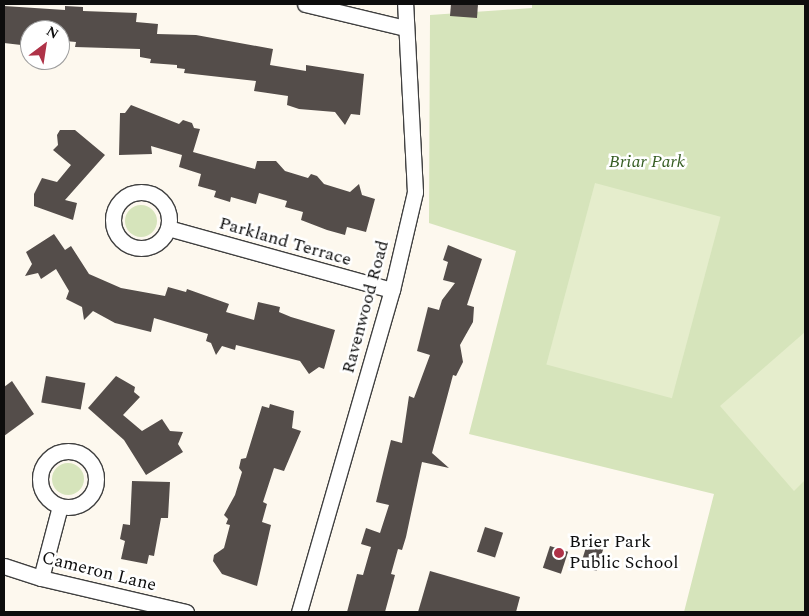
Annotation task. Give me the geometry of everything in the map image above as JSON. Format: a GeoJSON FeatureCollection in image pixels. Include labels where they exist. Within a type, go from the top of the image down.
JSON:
{"type":"FeatureCollection","features":[{"type":"Feature","properties":{"kind":"street"},"geometry":{"type":"LineString","coordinates":[[305,4],[405,28]]}},
{"type":"Feature","properties":{"kind":"street","name":"Ravenwood Road"},"geometry":{"type":"LineString","coordinates":[[299,612],[392,290],[416,192],[405,28],[406,4]]}},
{"type":"Feature","properties":{"kind":"street","name":"Parkland Terrace"},"geometry":{"type":"LineString","coordinates":[[168,228],[392,290]]}},
{"type":"Feature","properties":{"kind":"street"},"geometry":{"type":"LineString","coordinates":[[41,578],[60,506]]}},
{"type":"Feature","properties":{"kind":"street","name":"Cameron Lane"},"geometry":{"type":"LineString","coordinates":[[4,566],[41,578],[186,612]]}},
{"type":"Feature","properties":{"kind":"green space","name":"Briar Park"},"geometry":{"type":"Polygon","coordinates":[[[532,4],[805,4],[805,612],[684,612],[714,494],[469,434],[516,251],[429,223],[430,15],[532,8],[532,4]]]}},
{"type":"Feature","properties":{"kind":"green space"},"geometry":{"type":"Polygon","coordinates":[[[595,183],[721,217],[672,398],[546,365],[595,183]]]}},
{"type":"Feature","properties":{"kind":"green space"},"geometry":{"type":"Polygon","coordinates":[[[141,205],[147,206],[152,210],[156,215],[156,227],[152,232],[147,236],[141,237],[135,236],[130,232],[126,227],[125,221],[126,215],[130,210],[135,206],[141,205]]]}},
{"type":"Feature","properties":{"kind":"green space"},"geometry":{"type":"Polygon","coordinates":[[[805,332],[805,480],[794,491],[720,406],[805,332]]]}},
{"type":"Feature","properties":{"kind":"green space"},"geometry":{"type":"Polygon","coordinates":[[[68,463],[74,464],[79,468],[83,473],[83,485],[79,490],[74,494],[68,495],[62,494],[57,490],[53,485],[52,479],[53,473],[57,468],[62,464],[68,463]]]}},
{"type":"Feature","properties":{"kind":"building"},"geometry":{"type":"Polygon","coordinates":[[[451,4],[478,4],[477,18],[450,16],[451,4]]]}},
{"type":"Feature","properties":{"kind":"building"},"geometry":{"type":"Polygon","coordinates":[[[4,6],[65,10],[65,6],[83,7],[83,11],[137,13],[136,22],[158,24],[157,34],[196,35],[273,49],[270,65],[306,71],[306,65],[364,74],[360,115],[351,114],[345,125],[335,112],[299,109],[287,105],[288,96],[254,91],[256,81],[184,73],[185,69],[177,68],[177,65],[150,63],[151,59],[140,57],[140,49],[75,47],[76,42],[70,41],[70,20],[20,20],[20,45],[4,43],[4,6]]]}},
{"type":"Feature","properties":{"kind":"building"},"geometry":{"type":"Polygon","coordinates":[[[131,105],[179,124],[183,120],[192,123],[194,128],[200,129],[193,152],[255,169],[257,161],[276,161],[285,171],[308,178],[311,174],[317,176],[324,184],[350,192],[359,184],[362,195],[375,199],[366,232],[347,227],[345,235],[327,230],[301,220],[303,212],[285,207],[287,201],[259,193],[256,204],[231,197],[230,202],[214,197],[216,191],[198,186],[201,174],[179,167],[182,155],[151,146],[152,154],[119,155],[120,113],[125,113],[131,105]]]}},
{"type":"Feature","properties":{"kind":"building"},"geometry":{"type":"Polygon","coordinates":[[[60,130],[75,130],[105,155],[65,200],[77,203],[73,220],[34,206],[34,194],[42,178],[57,182],[71,165],[53,150],[58,145],[57,135],[60,130]]]}},
{"type":"Feature","properties":{"kind":"building"},"geometry":{"type":"Polygon","coordinates":[[[54,234],[65,250],[71,246],[89,274],[121,288],[165,296],[168,287],[186,292],[187,289],[229,304],[226,312],[254,320],[258,302],[280,307],[279,312],[291,317],[335,330],[324,369],[319,367],[309,374],[300,361],[236,345],[235,350],[222,346],[216,355],[211,343],[206,341],[208,334],[154,318],[151,332],[115,323],[93,311],[84,320],[82,307],[66,299],[69,291],[56,269],[41,279],[38,273],[25,276],[32,264],[26,252],[54,234]]]}},
{"type":"Feature","properties":{"kind":"building"},"geometry":{"type":"Polygon","coordinates":[[[448,245],[482,259],[467,305],[474,307],[473,322],[460,345],[463,362],[456,376],[453,375],[432,453],[449,468],[422,462],[406,537],[402,550],[398,549],[391,574],[395,575],[385,612],[347,612],[357,574],[363,575],[371,547],[361,544],[366,528],[380,533],[389,505],[376,502],[391,440],[402,443],[409,396],[414,398],[430,355],[417,351],[428,307],[439,310],[442,300],[455,283],[443,280],[448,262],[443,260],[448,245]]]}},
{"type":"Feature","properties":{"kind":"building"},"geometry":{"type":"Polygon","coordinates":[[[46,376],[85,383],[81,410],[41,403],[46,376]]]}},
{"type":"Feature","properties":{"kind":"building"},"geometry":{"type":"Polygon","coordinates":[[[116,376],[135,387],[134,392],[140,397],[123,415],[142,431],[162,419],[170,431],[183,432],[178,444],[183,452],[146,475],[124,440],[88,408],[116,376]]]}},
{"type":"Feature","properties":{"kind":"building"},"geometry":{"type":"Polygon","coordinates":[[[12,381],[34,414],[4,436],[4,387],[12,381]]]}},
{"type":"Feature","properties":{"kind":"building"},"geometry":{"type":"Polygon","coordinates":[[[270,404],[294,411],[292,428],[301,431],[284,471],[274,468],[263,502],[267,504],[262,522],[271,525],[257,586],[222,574],[213,561],[214,555],[224,548],[230,525],[226,524],[228,519],[224,515],[235,495],[242,472],[239,468],[241,459],[246,458],[262,406],[269,408],[270,404]]]}},
{"type":"Feature","properties":{"kind":"building"},"geometry":{"type":"Polygon","coordinates":[[[132,481],[170,482],[168,518],[161,518],[154,556],[149,555],[147,564],[121,559],[125,541],[120,539],[123,524],[130,525],[132,481]]]}},
{"type":"Feature","properties":{"kind":"building"},"geometry":{"type":"Polygon","coordinates":[[[485,527],[503,533],[495,558],[477,552],[485,527]]]}},
{"type":"Feature","properties":{"kind":"building"},"geometry":{"type":"Polygon","coordinates":[[[587,544],[603,549],[597,571],[580,566],[587,544]]]}},
{"type":"Feature","properties":{"kind":"building"},"geometry":{"type":"Polygon","coordinates":[[[550,546],[568,552],[561,574],[543,568],[550,546]]]}},
{"type":"Feature","properties":{"kind":"building"},"geometry":{"type":"Polygon","coordinates":[[[430,571],[520,597],[516,612],[418,612],[430,571]]]}},
{"type":"Feature","properties":{"kind":"place","name":"Brier Park Public School"},"geometry":{"type":"Point","coordinates":[559,553]}}]}
